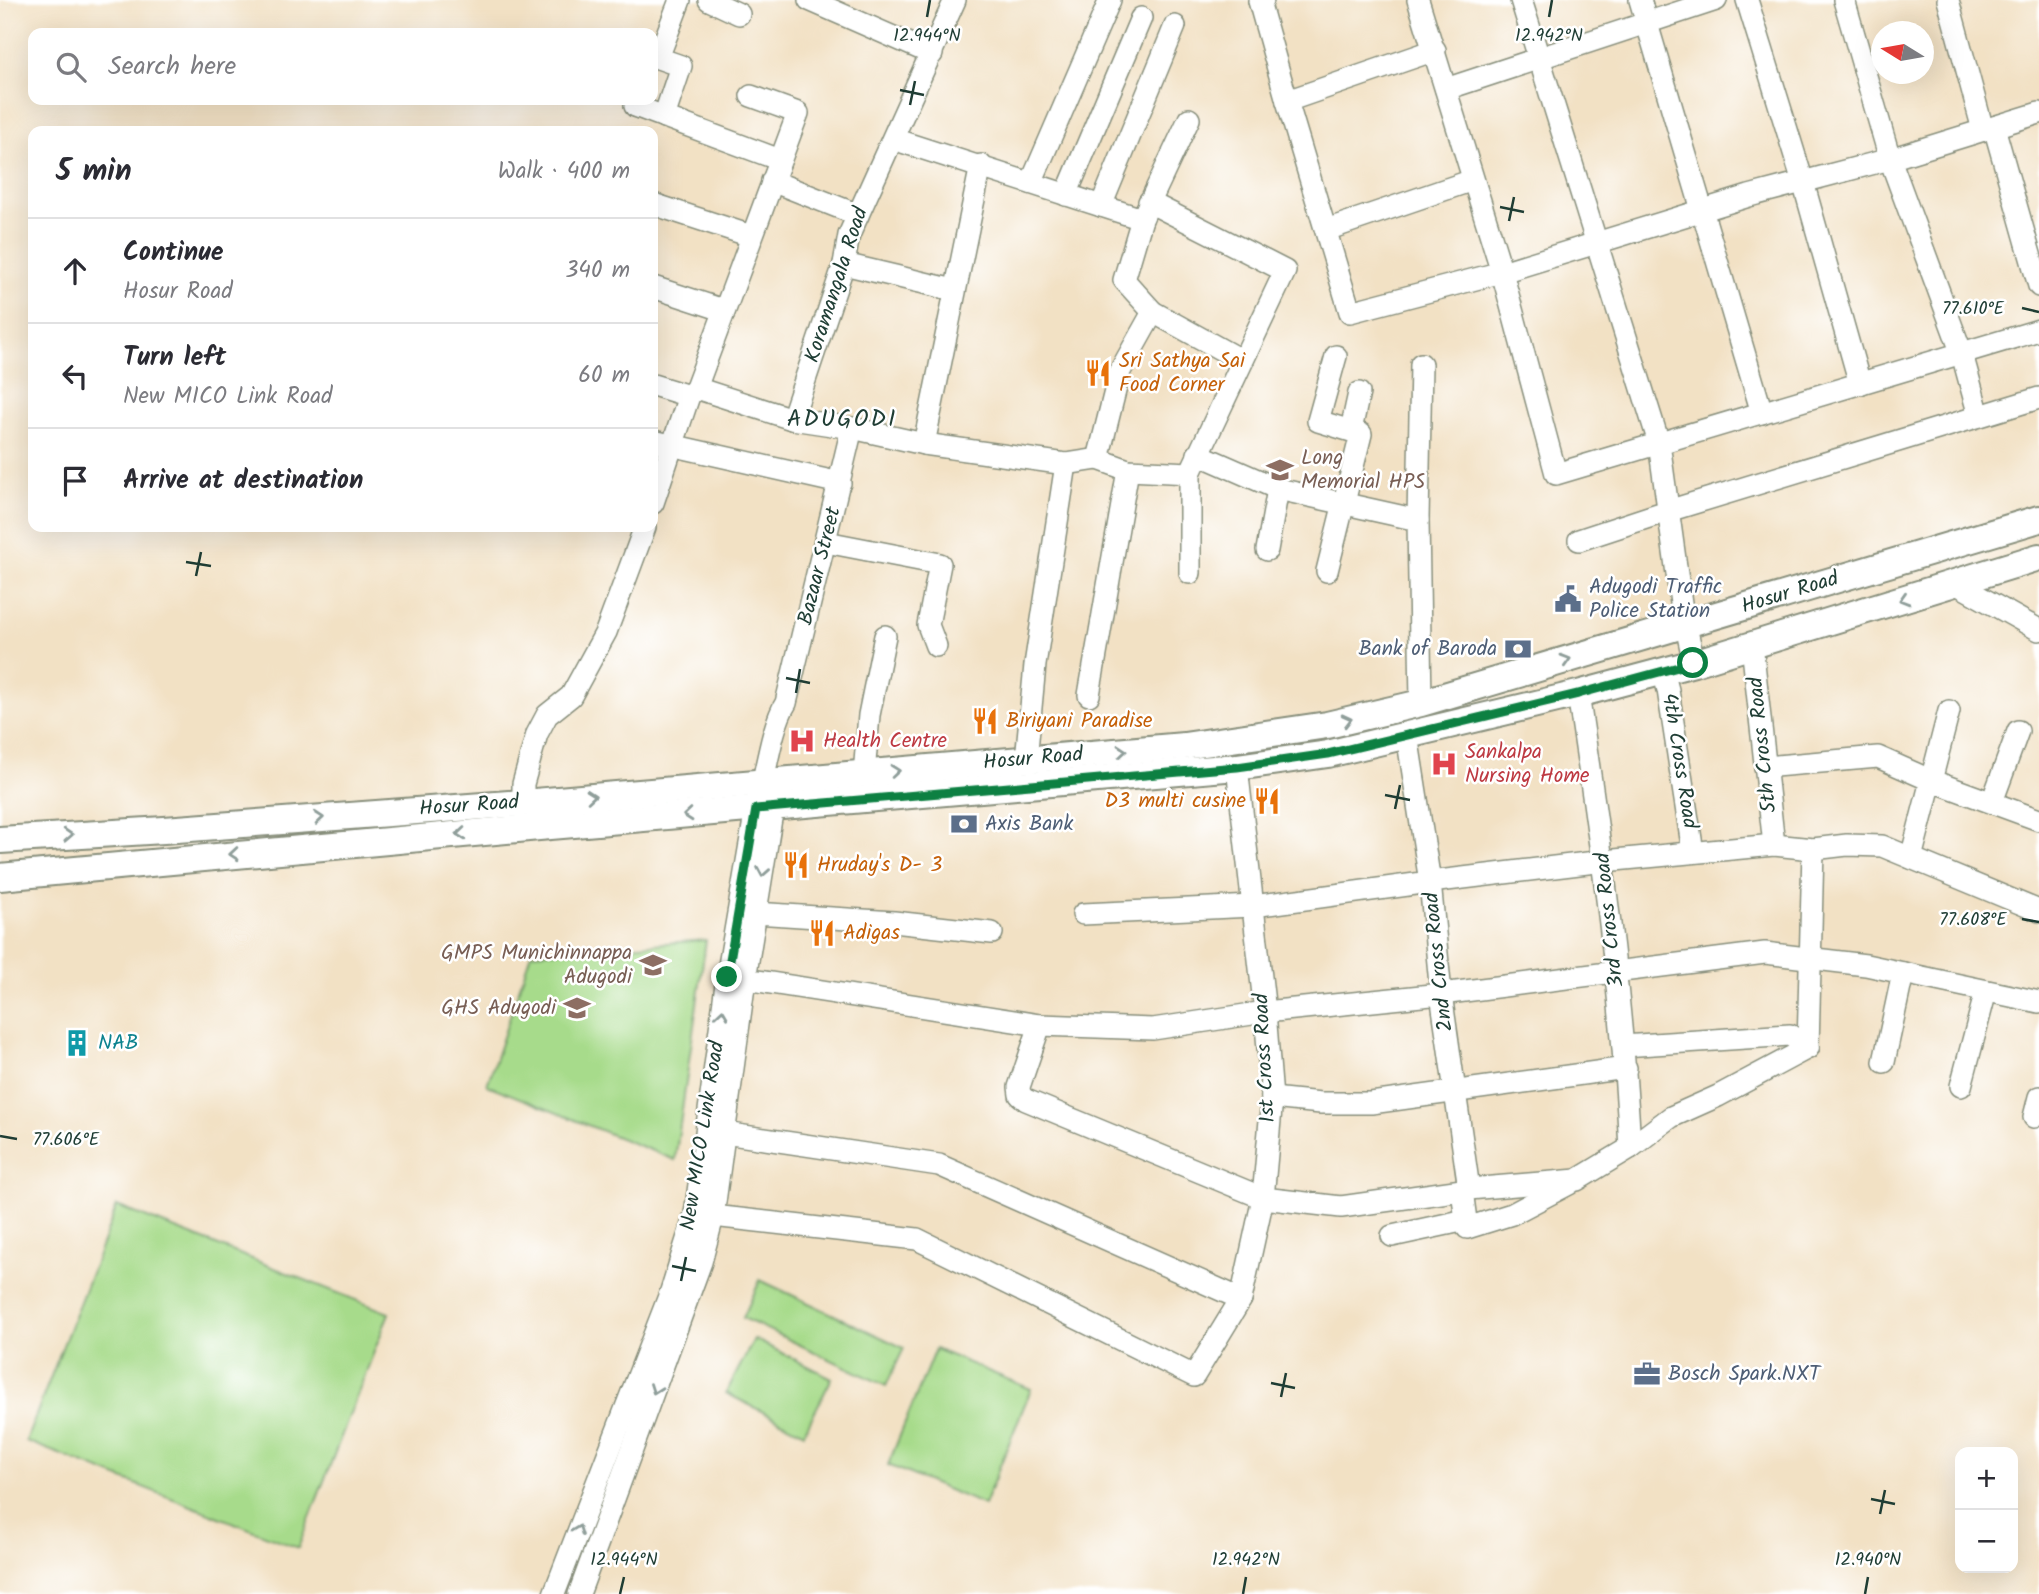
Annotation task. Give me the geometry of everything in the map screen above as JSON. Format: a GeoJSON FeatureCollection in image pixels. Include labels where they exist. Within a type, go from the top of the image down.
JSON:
{"type":"FeatureCollection","features":[{"type":"Feature","properties":{"kind":"main road","name":"Hosur Road"},"geometry":{"type":"LineString","coordinates":[[0,877],[539,827],[767,795],[864,774],[1184,746],[1326,725],[1421,703],[2039,519]]}},
{"type":"Feature","properties":{"kind":"main road","name":"Hosur Road"},"geometry":{"type":"LineString","coordinates":[[0,840],[164,831],[523,803],[767,795],[1237,767],[1328,754],[1578,694],[1693,663],[2039,557]]}},
{"type":"Feature","properties":{"kind":"street"},"geometry":{"type":"LineString","coordinates":[[664,117],[681,66],[658,58],[680,0]]}},
{"type":"Feature","properties":{"kind":"street"},"geometry":{"type":"LineString","coordinates":[[709,0],[739,14]]}},
{"type":"Feature","properties":{"kind":"street"},"geometry":{"type":"LineString","coordinates":[[809,0],[932,54]]}},
{"type":"Feature","properties":{"kind":"street","name":"Koramangala Road"},"geometry":{"type":"LineString","coordinates":[[792,419],[844,264],[849,235],[955,0]]}},
{"type":"Feature","properties":{"kind":"street"},"geometry":{"type":"LineString","coordinates":[[1031,183],[1110,0]]}},
{"type":"Feature","properties":{"kind":"street"},"geometry":{"type":"LineString","coordinates":[[1263,0],[1259,1],[1286,101],[1350,312],[1502,272],[1703,210],[1890,159],[2039,113]]}},
{"type":"Feature","properties":{"kind":"street"},"geometry":{"type":"LineString","coordinates":[[1418,0],[1502,272],[1556,474],[2039,330]]}},
{"type":"Feature","properties":{"kind":"street"},"geometry":{"type":"LineString","coordinates":[[1521,0],[1659,443],[1684,625],[1693,663]]}},
{"type":"Feature","properties":{"kind":"street"},"geometry":{"type":"LineString","coordinates":[[1640,0],[1762,413]]}},
{"type":"Feature","properties":{"kind":"street"},"geometry":{"type":"LineString","coordinates":[[1446,89],[1716,0]]}},
{"type":"Feature","properties":{"kind":"street"},"geometry":{"type":"LineString","coordinates":[[1747,0],[1803,182],[1860,384]]}},
{"type":"Feature","properties":{"kind":"street"},"geometry":{"type":"LineString","coordinates":[[1844,0],[1890,159],[1962,354],[1979,416]]}},
{"type":"Feature","properties":{"kind":"street"},"geometry":{"type":"LineString","coordinates":[[1948,0],[2039,286]]}},
{"type":"Feature","properties":{"kind":"street"},"geometry":{"type":"LineString","coordinates":[[1066,195],[1141,18]]}},
{"type":"Feature","properties":{"kind":"street"},"geometry":{"type":"LineString","coordinates":[[1101,206],[1175,26]]}},
{"type":"Feature","properties":{"kind":"street"},"geometry":{"type":"LineString","coordinates":[[1286,101],[1434,50]]}},
{"type":"Feature","properties":{"kind":"street"},"geometry":{"type":"LineString","coordinates":[[658,470],[662,443],[692,392],[798,113],[751,96]]}},
{"type":"Feature","properties":{"kind":"street"},"geometry":{"type":"LineString","coordinates":[[635,106],[780,160]]}},
{"type":"Feature","properties":{"kind":"street"},"geometry":{"type":"LineString","coordinates":[[1189,119],[1145,211],[1124,280],[1153,312],[1242,361]]}},
{"type":"Feature","properties":{"kind":"street"},"geometry":{"type":"LineString","coordinates":[[893,139],[1101,206],[1145,211],[1285,271],[1194,463],[1190,573]]}},
{"type":"Feature","properties":{"kind":"street"},"geometry":{"type":"LineString","coordinates":[[924,444],[981,166]]}},
{"type":"Feature","properties":{"kind":"street"},"geometry":{"type":"LineString","coordinates":[[1325,230],[1473,180]]}},
{"type":"Feature","properties":{"kind":"street"},"geometry":{"type":"LineString","coordinates":[[772,181],[858,215]]}},
{"type":"Feature","properties":{"kind":"street"},"geometry":{"type":"LineString","coordinates":[[658,206],[751,236]]}},
{"type":"Feature","properties":{"kind":"street"},"geometry":{"type":"LineString","coordinates":[[844,264],[954,290]]}},
{"type":"Feature","properties":{"kind":"street"},"geometry":{"type":"LineString","coordinates":[[658,289],[723,310]]}},
{"type":"Feature","properties":{"kind":"street"},"geometry":{"type":"LineString","coordinates":[[1098,460],[1120,371],[1153,312]]}},
{"type":"Feature","properties":{"kind":"street"},"geometry":{"type":"LineString","coordinates":[[1327,571],[1361,434],[1318,421],[1336,356]]}},
{"type":"Feature","properties":{"kind":"street"},"geometry":{"type":"LineString","coordinates":[[1421,364],[1418,520],[1421,703]]}},
{"type":"Feature","properties":{"kind":"street"},"geometry":{"type":"LineString","coordinates":[[658,386],[692,392],[792,419],[852,428],[924,444],[1066,464],[1098,460],[1128,470],[1194,463],[1278,489],[1418,520]]}},
{"type":"Feature","properties":{"kind":"street"},"geometry":{"type":"LineString","coordinates":[[1351,430],[1359,393]]}},
{"type":"Feature","properties":{"kind":"street"},"geometry":{"type":"LineString","coordinates":[[1579,540],[2039,398]]}},
{"type":"Feature","properties":{"kind":"street","name":"Bazaar Street"},"geometry":{"type":"LineString","coordinates":[[767,795],[790,714],[786,703],[852,428]]}},
{"type":"Feature","properties":{"kind":"street"},"geometry":{"type":"LineString","coordinates":[[662,443],[839,483]]}},
{"type":"Feature","properties":{"kind":"street"},"geometry":{"type":"LineString","coordinates":[[1026,760],[1035,665],[1066,464]]}},
{"type":"Feature","properties":{"kind":"street"},"geometry":{"type":"LineString","coordinates":[[1089,695],[1128,470]]}},
{"type":"Feature","properties":{"kind":"street"},"geometry":{"type":"LineString","coordinates":[[1267,550],[1278,489]]}},
{"type":"Feature","properties":{"kind":"street"},"geometry":{"type":"LineString","coordinates":[[523,803],[523,784],[537,734],[547,715],[571,695],[606,632],[643,532]]}},
{"type":"Feature","properties":{"kind":"street"},"geometry":{"type":"LineString","coordinates":[[826,542],[940,564],[928,625],[936,646]]}},
{"type":"Feature","properties":{"kind":"street"},"geometry":{"type":"LineString","coordinates":[[1955,583],[2039,630]]}},
{"type":"Feature","properties":{"kind":"street"},"geometry":{"type":"LineString","coordinates":[[864,774],[869,715],[885,636]]}},
{"type":"Feature","properties":{"kind":"street","name":"5th Cross Road"},"geometry":{"type":"LineString","coordinates":[[1752,645],[1774,845]]}},
{"type":"Feature","properties":{"kind":"street","name":"4th Cross Road"},"geometry":{"type":"LineString","coordinates":[[1663,671],[1693,852]]}},
{"type":"Feature","properties":{"kind":"street","name":"3rd Cross Road"},"geometry":{"type":"LineString","coordinates":[[1578,694],[1604,861],[1624,1057],[1630,1148]]}},
{"type":"Feature","properties":{"kind":"street"},"geometry":{"type":"LineString","coordinates":[[1911,858],[1949,711]]}},
{"type":"Feature","properties":{"kind":"street"},"geometry":{"type":"LineString","coordinates":[[1992,802],[2018,731]]}},
{"type":"Feature","properties":{"kind":"street","name":"2nd Cross Road"},"geometry":{"type":"LineString","coordinates":[[1407,735],[1430,882],[1465,1190],[1466,1220]]}},
{"type":"Feature","properties":{"kind":"street"},"geometry":{"type":"LineString","coordinates":[[1765,767],[1878,757],[1930,780],[2039,820]]}},
{"type":"Feature","properties":{"kind":"street","name":"1st Cross Road"},"geometry":{"type":"LineString","coordinates":[[704,1216],[917,1239],[1194,1376],[1241,1299],[1263,1198],[1272,1098],[1237,767]]}},
{"type":"Feature","properties":{"kind":"street","name":"New MICO Link Road"},"geometry":{"type":"LineString","coordinates":[[714,1131],[745,979],[767,795]]}},
{"type":"Feature","properties":{"kind":"street","name":"New MICO Link Road"},"geometry":{"type":"LineString","coordinates":[[579,1594],[694,1281],[714,1131],[727,977],[767,795]]}},
{"type":"Feature","properties":{"kind":"street"},"geometry":{"type":"LineString","coordinates":[[1083,914],[1253,906],[1604,861],[1774,845],[1813,849],[1847,845],[1882,846],[2039,911]]}},
{"type":"Feature","properties":{"kind":"street"},"geometry":{"type":"LineString","coordinates":[[1808,1048],[1813,849]]}},
{"type":"Feature","properties":{"kind":"street"},"geometry":{"type":"LineString","coordinates":[[755,913],[894,922],[992,933]]}},
{"type":"Feature","properties":{"kind":"street"},"geometry":{"type":"LineString","coordinates":[[745,979],[1040,1025],[1153,1029],[1265,1012],[1441,994],[1765,953],[1866,965],[2039,1002]]}},
{"type":"Feature","properties":{"kind":"street"},"geometry":{"type":"LineString","coordinates":[[1884,1062],[1903,974]]}},
{"type":"Feature","properties":{"kind":"street"},"geometry":{"type":"LineString","coordinates":[[1961,1086],[1986,991]]}},
{"type":"Feature","properties":{"kind":"street"},"geometry":{"type":"LineString","coordinates":[[1040,1025],[1019,1087],[1020,1095],[1026,1100],[1263,1198],[1341,1207],[1465,1190],[1577,1180]]}},
{"type":"Feature","properties":{"kind":"street"},"geometry":{"type":"LineString","coordinates":[[1272,1098],[1321,1103],[1371,1103],[1624,1057],[1790,1035],[1808,1048]]}},
{"type":"Feature","properties":{"kind":"street"},"geometry":{"type":"LineString","coordinates":[[1392,1237],[1466,1220],[1467,1228],[1512,1214],[1630,1148],[1671,1117],[1718,1096],[1808,1048]]}},
{"type":"Feature","properties":{"kind":"street"},"geometry":{"type":"LineString","coordinates":[[714,1131],[939,1165],[1241,1299]]}},
{"type":"Feature","properties":{"kind":"street","name":"New MICO Link Road"},"geometry":{"type":"LineString","coordinates":[[554,1594],[671,1291],[704,1216]]}},
{"type":"Feature","properties":{"kind":"green space"},"geometry":{"type":"Polygon","coordinates":[[[706,940],[675,1160],[487,1085],[531,953],[706,940]]]}},
{"type":"Feature","properties":{"kind":"green space"},"geometry":{"type":"Polygon","coordinates":[[[117,1206],[389,1313],[298,1548],[26,1441],[117,1206]]]}},
{"type":"Feature","properties":{"kind":"green space"},"geometry":{"type":"Polygon","coordinates":[[[760,1280],[904,1348],[886,1386],[743,1318],[760,1280]]]}},
{"type":"Feature","properties":{"kind":"green space"},"geometry":{"type":"Polygon","coordinates":[[[754,1339],[832,1378],[804,1433],[726,1393],[754,1339]]]}},
{"type":"Feature","properties":{"kind":"green space"},"geometry":{"type":"Polygon","coordinates":[[[935,1349],[1031,1389],[984,1505],[888,1465],[935,1349]]]}},
{"type":"Feature","properties":{"kind":"place","name":"Sri Sathya Sai Food Corner"},"geometry":{"type":"Point","coordinates":[1098,373]}},
{"type":"Feature","properties":{"kind":"place","name":"Long Memorial HPS"},"geometry":{"type":"Point","coordinates":[1280,470]}},
{"type":"Feature","properties":{"kind":"place","name":"Adugodi Traffic Police Station"},"geometry":{"type":"Point","coordinates":[1568,599]}},
{"type":"Feature","properties":{"kind":"place","name":"Bank of Baroda"},"geometry":{"type":"Point","coordinates":[1518,649]}},
{"type":"Feature","properties":{"kind":"place","name":"Biriyani Paradise"},"geometry":{"type":"Point","coordinates":[985,721]}},
{"type":"Feature","properties":{"kind":"place","name":"Health Centre"},"geometry":{"type":"Point","coordinates":[802,741]}},
{"type":"Feature","properties":{"kind":"place","name":"Sankalpa Nursing Home"},"geometry":{"type":"Point","coordinates":[1444,764]}},
{"type":"Feature","properties":{"kind":"place","name":"D3 multi cusine"},"geometry":{"type":"Point","coordinates":[1267,801]}},
{"type":"Feature","properties":{"kind":"place","name":"Axis Bank"},"geometry":{"type":"Point","coordinates":[964,824]}},
{"type":"Feature","properties":{"kind":"place","name":"Hruday's D- 3"},"geometry":{"type":"Point","coordinates":[796,865]}},
{"type":"Feature","properties":{"kind":"place","name":"Adigas"},"geometry":{"type":"Point","coordinates":[822,933]}},
{"type":"Feature","properties":{"kind":"place","name":"GMPS Munichinnappa Adugodi"},"geometry":{"type":"Point","coordinates":[653,965]}},
{"type":"Feature","properties":{"kind":"place","name":"GHS Adugodi"},"geometry":{"type":"Point","coordinates":[577,1008]}},
{"type":"Feature","properties":{"kind":"place","name":"NAB"},"geometry":{"type":"Point","coordinates":[77,1043]}},
{"type":"Feature","properties":{"kind":"place","name":"Bosch Spark.NXT"},"geometry":{"type":"Point","coordinates":[1647,1374]}},
{"type":"Feature","properties":{"kind":"district","name":"ADUGODI"},"geometry":{"type":"Point","coordinates":[842,419]}},
{"type":"Feature","properties":{"kind":"route"},"geometry":{"type":"LineString","coordinates":[[727,977],[756,809],[1237,767],[1328,754],[1578,694],[1693,663]]}}]}
